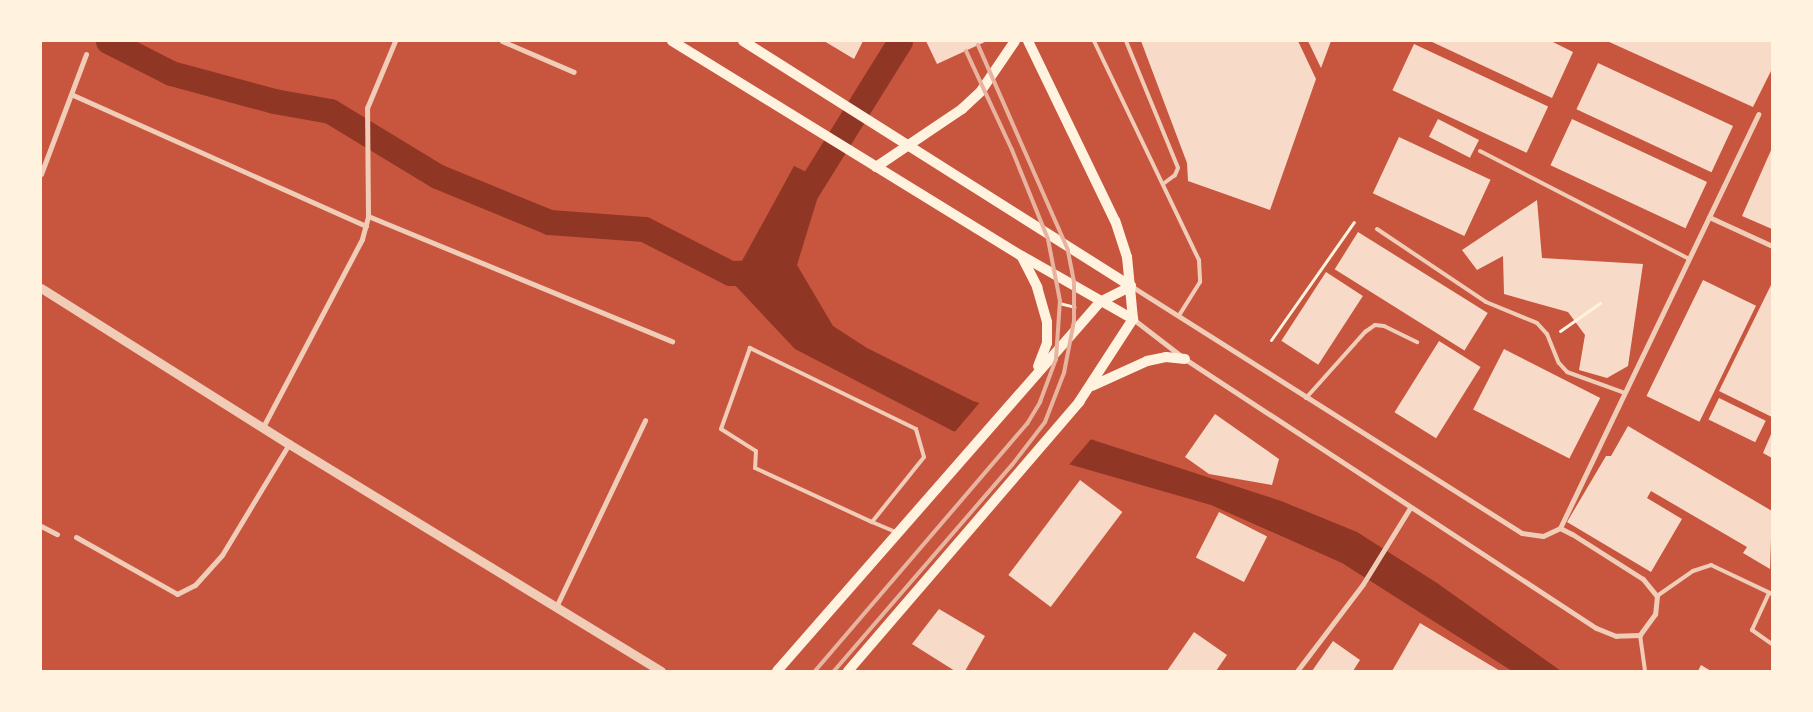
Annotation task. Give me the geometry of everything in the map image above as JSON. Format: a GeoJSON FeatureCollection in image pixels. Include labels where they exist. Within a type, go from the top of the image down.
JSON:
{"type":"FeatureCollection","features":[{"type":"Feature","properties":{"kind":"main road"},"geometry":{"type":"LineString","coordinates":[[672,41],[1022,256],[1100,302],[1133,319]]}},
{"type":"Feature","properties":{"kind":"main road"},"geometry":{"type":"LineString","coordinates":[[743,41],[1131,286]]}},
{"type":"Feature","properties":{"kind":"main road"},"geometry":{"type":"LineString","coordinates":[[876,167],[941,126],[981,91],[1015,41]]}},
{"type":"Feature","properties":{"kind":"main road"},"geometry":{"type":"LineString","coordinates":[[848,671],[1079,402],[1133,319],[1127,257],[1115,221],[1028,41]]}},
{"type":"Feature","properties":{"kind":"main road"},"geometry":{"type":"LineString","coordinates":[[1022,256],[1041,299],[1048,332],[1044,355],[1028,383]]}},
{"type":"Feature","properties":{"kind":"main road"},"geometry":{"type":"LineString","coordinates":[[777,671],[1100,302],[1131,286]]}},
{"type":"Feature","properties":{"kind":"main road"},"geometry":{"type":"LineString","coordinates":[[1090,387],[1147,361],[1166,357],[1185,359]]}},
{"type":"Feature","properties":{"kind":"street"},"geometry":{"type":"LineString","coordinates":[[263,428],[362,239],[368,216],[367,108],[395,41]]}},
{"type":"Feature","properties":{"kind":"street"},"geometry":{"type":"LineString","coordinates":[[502,41],[574,72]]}},
{"type":"Feature","properties":{"kind":"street"},"geometry":{"type":"LineString","coordinates":[[41,174],[73,95],[86,54]]}},
{"type":"Feature","properties":{"kind":"street"},"geometry":{"type":"LineString","coordinates":[[73,95],[366,226]]}},
{"type":"Feature","properties":{"kind":"street"},"geometry":{"type":"LineString","coordinates":[[1131,286],[1522,533],[1543,536],[1560,528],[1758,114]]}},
{"type":"Feature","properties":{"kind":"street"},"geometry":{"type":"LineString","coordinates":[[368,216],[672,341]]}},
{"type":"Feature","properties":{"kind":"street"},"geometry":{"type":"LineString","coordinates":[[1709,217],[1772,246]]}},
{"type":"Feature","properties":{"kind":"street"},"geometry":{"type":"LineString","coordinates":[[41,288],[263,428],[661,671]]}},
{"type":"Feature","properties":{"kind":"street"},"geometry":{"type":"LineString","coordinates":[[1133,319],[1171,345],[1185,359],[1596,628],[1616,636],[1640,635],[1655,614],[1657,596],[1643,579],[1560,528]]}},
{"type":"Feature","properties":{"kind":"street"},"geometry":{"type":"LineString","coordinates":[[556,607],[645,420]]}},
{"type":"Feature","properties":{"kind":"street"},"geometry":{"type":"LineString","coordinates":[[76,537],[177,594],[195,585],[222,555],[289,444]]}},
{"type":"Feature","properties":{"kind":"street"},"geometry":{"type":"LineString","coordinates":[[1297,671],[1363,584],[1410,508]]}},
{"type":"Feature","properties":{"kind":"street"},"geometry":{"type":"LineString","coordinates":[[41,526],[57,534]]}},
{"type":"Feature","properties":{"kind":"lane"},"geometry":{"type":"LineString","coordinates":[[1094,41],[1199,260],[1200,282],[1179,316]]}},
{"type":"Feature","properties":{"kind":"lane"},"geometry":{"type":"LineString","coordinates":[[1126,41],[1178,168],[1175,175],[1163,184]]}},
{"type":"Feature","properties":{"kind":"lane"},"geometry":{"type":"LineString","coordinates":[[1480,151],[1689,259]]}},
{"type":"Feature","properties":{"kind":"lane"},"geometry":{"type":"LineString","coordinates":[[1377,229],[1486,302],[1537,323],[1547,334],[1559,363],[1567,372],[1625,393]]}},
{"type":"Feature","properties":{"kind":"lane"},"geometry":{"type":"LineString","coordinates":[[1306,398],[1365,332],[1375,325],[1384,326],[1417,342]]}},
{"type":"Feature","properties":{"kind":"lane"},"geometry":{"type":"LineString","coordinates":[[872,522],[924,457],[916,429],[750,348],[721,429],[756,451],[755,468],[872,522],[898,533]]}},
{"type":"Feature","properties":{"kind":"lane"},"geometry":{"type":"LineString","coordinates":[[1657,596],[1693,571],[1711,565],[1770,594],[1752,630],[1772,644]]}},
{"type":"Feature","properties":{"kind":"lane"},"geometry":{"type":"LineString","coordinates":[[1640,635],[1645,671]]}},
{"type":"Feature","properties":{"kind":"path"},"geometry":{"type":"LineString","coordinates":[[1271,340],[1354,222]]}},
{"type":"Feature","properties":{"kind":"path"},"geometry":{"type":"LineString","coordinates":[[1055,302],[1080,308]]}},
{"type":"Feature","properties":{"kind":"path"},"geometry":{"type":"LineString","coordinates":[[1572,322],[1600,303]]}},
{"type":"Feature","properties":{"kind":"shaded area"},"geometry":{"type":"Polygon","coordinates":[[[794,166],[823,180],[797,265],[833,326],[867,348],[973,401],[1281,501],[1357,532],[1437,583],[1561,671],[1512,671],[1342,563],[1211,505],[953,431],[795,349],[731,281],[794,166]]]}},
{"type":"Feature","properties":{"kind":"pier"},"geometry":{"type":"Polygon","coordinates":[[[981,401],[1092,438],[1068,466],[953,434],[981,401]]]}},
{"type":"Feature","properties":{"kind":"building"},"geometry":{"type":"Polygon","coordinates":[[[824,41],[863,41],[854,59],[824,41]]]}},
{"type":"Feature","properties":{"kind":"building"},"geometry":{"type":"Polygon","coordinates":[[[926,41],[987,41],[937,64],[926,41]]]}},
{"type":"Feature","properties":{"kind":"building"},"geometry":{"type":"Polygon","coordinates":[[[1141,41],[1298,41],[1316,79],[1270,210],[1188,181],[1187,163],[1141,41]]]}},
{"type":"Feature","properties":{"kind":"building"},"geometry":{"type":"Polygon","coordinates":[[[1308,41],[1331,41],[1321,68],[1308,41]]]}},
{"type":"Feature","properties":{"kind":"building"},"geometry":{"type":"Polygon","coordinates":[[[1430,41],[1551,41],[1573,52],[1552,98],[1430,41]]]}},
{"type":"Feature","properties":{"kind":"building"},"geometry":{"type":"Polygon","coordinates":[[[1607,41],[1772,41],[1772,69],[1753,107],[1607,41]]]}},
{"type":"Feature","properties":{"kind":"building"},"geometry":{"type":"Polygon","coordinates":[[[1414,44],[1548,107],[1527,153],[1392,90],[1414,44]]]}},
{"type":"Feature","properties":{"kind":"building"},"geometry":{"type":"Polygon","coordinates":[[[1598,63],[1733,126],[1711,172],[1576,109],[1598,63]]]}},
{"type":"Feature","properties":{"kind":"building"},"geometry":{"type":"Polygon","coordinates":[[[1438,119],[1479,140],[1470,158],[1429,137],[1438,119]]]}},
{"type":"Feature","properties":{"kind":"building"},"geometry":{"type":"Polygon","coordinates":[[[1572,119],[1707,182],[1685,228],[1550,165],[1572,119]]]}},
{"type":"Feature","properties":{"kind":"building"},"geometry":{"type":"Polygon","coordinates":[[[1399,137],[1491,180],[1464,236],[1373,193],[1399,137]]]}},
{"type":"Feature","properties":{"kind":"building"},"geometry":{"type":"Polygon","coordinates":[[[1772,148],[1772,229],[1742,216],[1772,148]]]}},
{"type":"Feature","properties":{"kind":"building"},"geometry":{"type":"Polygon","coordinates":[[[1537,200],[1542,258],[1643,264],[1628,366],[1607,378],[1579,370],[1585,335],[1568,312],[1504,294],[1503,256],[1477,270],[1462,250],[1537,200]]]}},
{"type":"Feature","properties":{"kind":"building"},"geometry":{"type":"Polygon","coordinates":[[[1358,232],[1488,313],[1464,350],[1335,269],[1358,232]]]}},
{"type":"Feature","properties":{"kind":"building"},"geometry":{"type":"Polygon","coordinates":[[[1326,272],[1363,296],[1318,365],[1281,341],[1326,272]]]}},
{"type":"Feature","properties":{"kind":"building"},"geometry":{"type":"Polygon","coordinates":[[[1703,280],[1756,306],[1699,422],[1646,396],[1703,280]]]}},
{"type":"Feature","properties":{"kind":"building"},"geometry":{"type":"Polygon","coordinates":[[[1772,283],[1772,417],[1719,391],[1772,283]]]}},
{"type":"Feature","properties":{"kind":"building"},"geometry":{"type":"Polygon","coordinates":[[[1439,341],[1481,367],[1436,438],[1394,412],[1439,341]]]}},
{"type":"Feature","properties":{"kind":"building"},"geometry":{"type":"Polygon","coordinates":[[[1504,349],[1600,398],[1569,459],[1473,410],[1504,349]]]}},
{"type":"Feature","properties":{"kind":"building"},"geometry":{"type":"Polygon","coordinates":[[[1719,398],[1766,421],[1755,442],[1708,420],[1719,398]]]}},
{"type":"Feature","properties":{"kind":"building"},"geometry":{"type":"Polygon","coordinates":[[[1215,414],[1279,459],[1272,485],[1209,474],[1185,457],[1215,414]]]}},
{"type":"Feature","properties":{"kind":"building"},"geometry":{"type":"Polygon","coordinates":[[[1628,426],[1772,511],[1770,569],[1743,553],[1747,547],[1651,491],[1647,498],[1682,519],[1651,572],[1567,522],[1606,456],[1611,456],[1628,426]]]}},
{"type":"Feature","properties":{"kind":"building"},"geometry":{"type":"Polygon","coordinates":[[[1772,432],[1772,458],[1763,453],[1772,432]]]}},
{"type":"Feature","properties":{"kind":"building"},"geometry":{"type":"Polygon","coordinates":[[[1080,480],[1122,512],[1051,607],[1008,575],[1080,480]]]}},
{"type":"Feature","properties":{"kind":"building"},"geometry":{"type":"Polygon","coordinates":[[[1219,512],[1267,537],[1244,582],[1196,557],[1219,512]]]}},
{"type":"Feature","properties":{"kind":"building"},"geometry":{"type":"Polygon","coordinates":[[[939,609],[985,636],[965,671],[955,671],[912,644],[939,609]]]}},
{"type":"Feature","properties":{"kind":"building"},"geometry":{"type":"Polygon","coordinates":[[[1420,623],[1500,671],[1392,671],[1420,623]]]}},
{"type":"Feature","properties":{"kind":"building"},"geometry":{"type":"Polygon","coordinates":[[[1194,632],[1227,655],[1216,671],[1167,671],[1194,632]]]}},
{"type":"Feature","properties":{"kind":"building"},"geometry":{"type":"Polygon","coordinates":[[[1333,641],[1360,660],[1353,671],[1312,671],[1333,641]]]}},
{"type":"Feature","properties":{"kind":"building"},"geometry":{"type":"Polygon","coordinates":[[[1701,665],[1711,671],[1698,671],[1701,665]]]}},
{"type":"Feature","properties":{"kind":"waterway"},"geometry":{"type":"LineString","coordinates":[[108,41],[171,73],[274,101],[330,111],[437,176],[549,222],[644,229],[730,273],[770,272]]}},
{"type":"Feature","properties":{"kind":"waterway"},"geometry":{"type":"LineString","coordinates":[[798,205],[900,41]]}},
{"type":"Feature","properties":{"kind":"railway"},"geometry":{"type":"LineString","coordinates":[[834,671],[1012,465],[1045,422],[1064,373],[1074,321],[1074,282],[1068,250],[978,45]]}},
{"type":"Feature","properties":{"kind":"railway"},"geometry":{"type":"LineString","coordinates":[[815,671],[1027,424],[1040,402],[1056,359],[1060,301],[1048,239],[1012,150],[966,51]]}}]}
